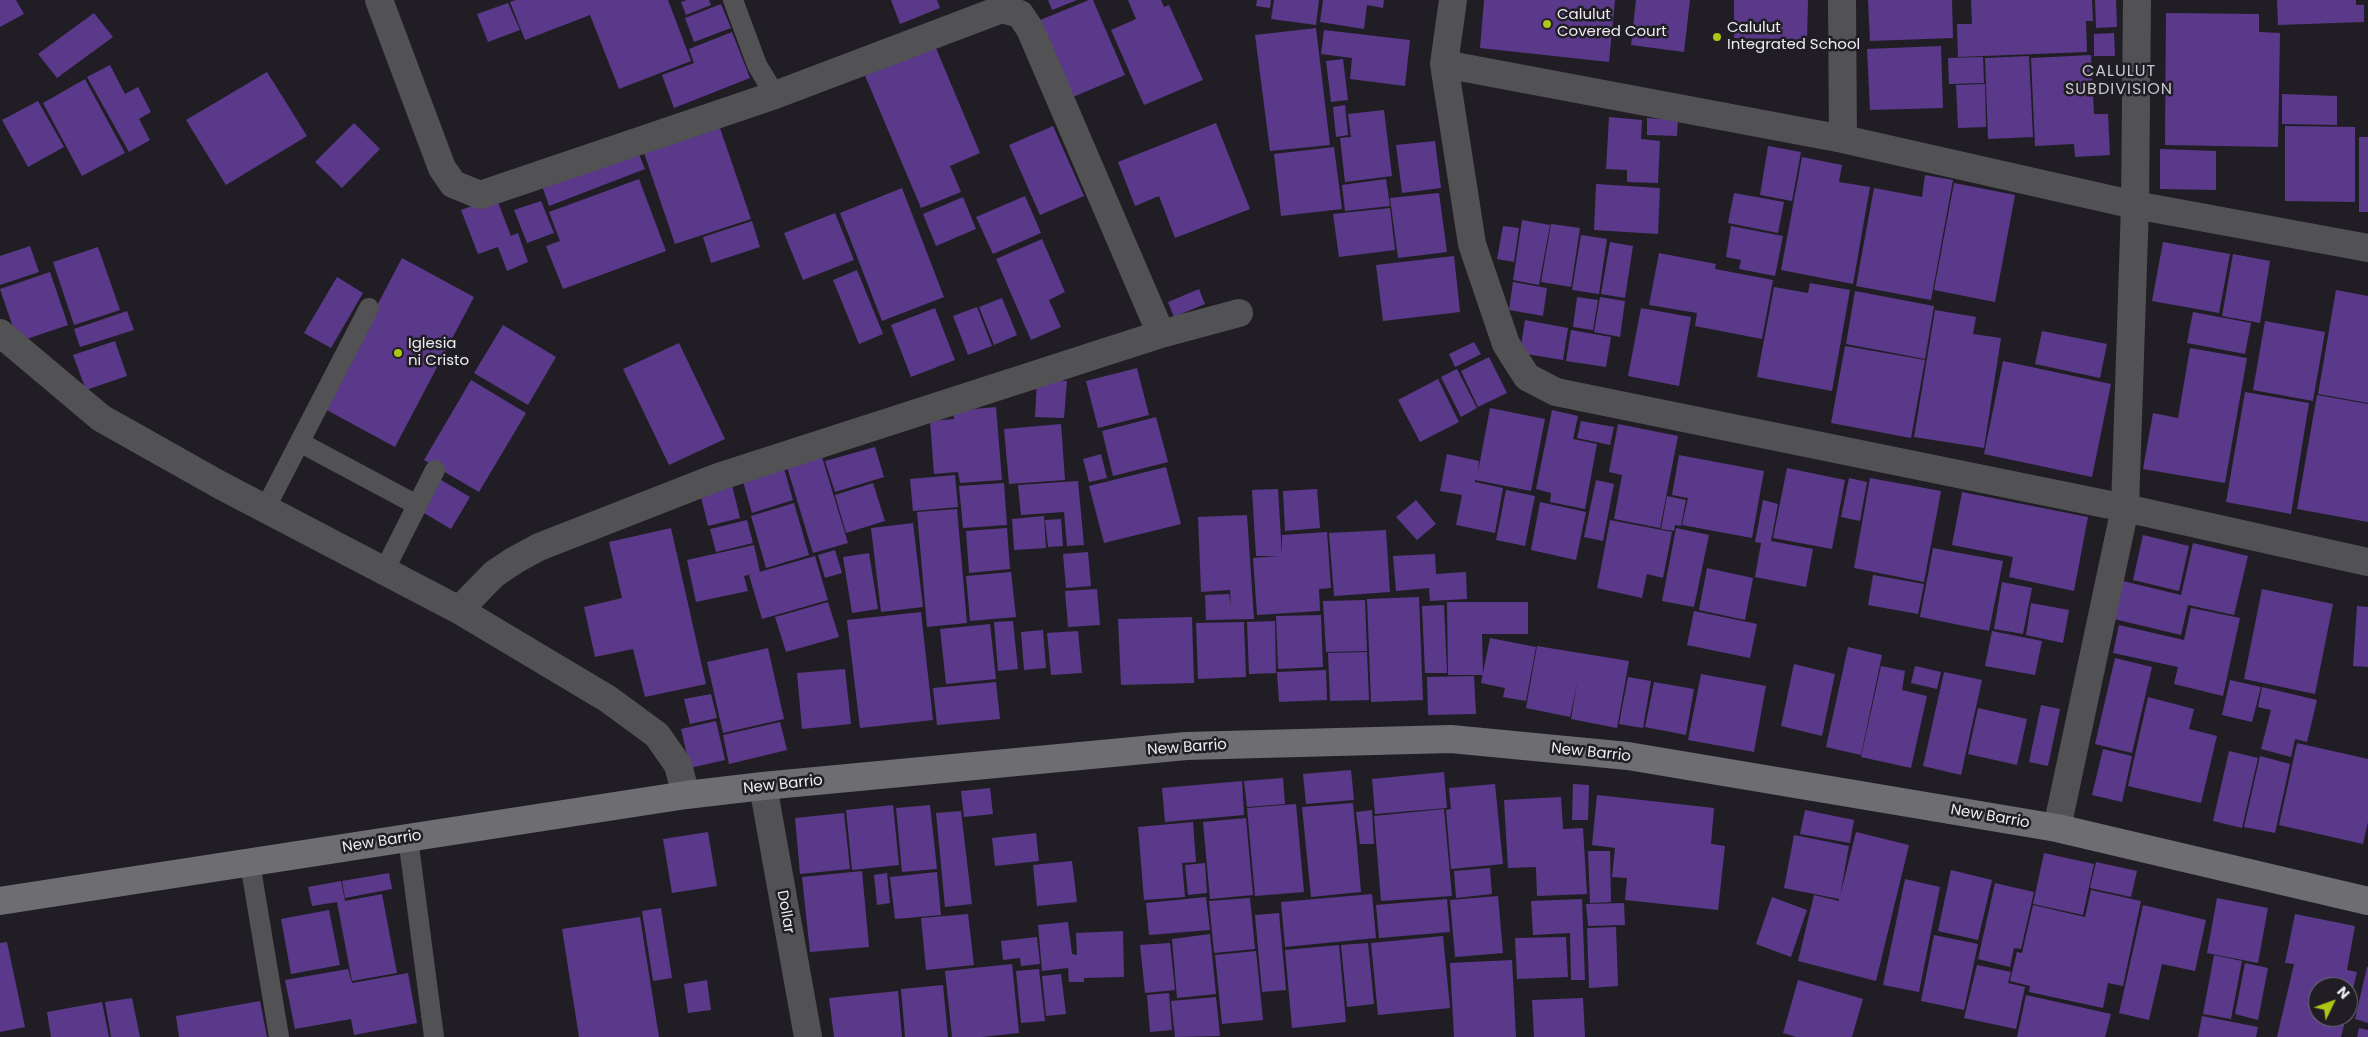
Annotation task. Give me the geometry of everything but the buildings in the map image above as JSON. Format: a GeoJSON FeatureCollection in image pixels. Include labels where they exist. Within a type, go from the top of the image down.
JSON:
{"type":"FeatureCollection","features":[{"type":"Feature","properties":{"kind":"main road","name":"New Barrio"},"geometry":{"type":"LineString","coordinates":[[0,901],[686,795],[763,786],[1186,746],[1451,739],[1628,756],[2057,828],[2368,901]]}},
{"type":"Feature","properties":{"kind":"street"},"geometry":{"type":"LineString","coordinates":[[379,0],[442,168],[453,184],[480,195],[775,95],[1002,9],[1020,14],[1030,29],[1161,334]]}},
{"type":"Feature","properties":{"kind":"street"},"geometry":{"type":"LineString","coordinates":[[1453,0],[1444,64],[1472,244],[1506,344],[1527,377],[1556,392],[2125,508],[2368,562]]}},
{"type":"Feature","properties":{"kind":"street"},"geometry":{"type":"LineString","coordinates":[[1842,0],[1843,139]]}},
{"type":"Feature","properties":{"kind":"street"},"geometry":{"type":"LineString","coordinates":[[2057,828],[2125,508],[2135,204],[2137,0]]}},
{"type":"Feature","properties":{"kind":"street"},"geometry":{"type":"LineString","coordinates":[[1444,64],[1843,139],[2135,204],[2368,248]]}},
{"type":"Feature","properties":{"kind":"street"},"geometry":{"type":"LineString","coordinates":[[459,610],[494,574],[539,547],[718,477],[1161,334],[1239,313]]}},
{"type":"Feature","properties":{"kind":"street"},"geometry":{"type":"LineString","coordinates":[[0,333],[101,418],[265,509],[459,610],[608,699],[657,735],[678,765],[686,795]]}},
{"type":"Feature","properties":{"kind":"street","name":"Dollar"},"geometry":{"type":"LineString","coordinates":[[763,786],[808,1037]]}},
{"type":"Feature","properties":{"kind":"lane"},"geometry":{"type":"LineString","coordinates":[[733,0],[757,65],[775,95]]}},
{"type":"Feature","properties":{"kind":"lane"},"geometry":{"type":"LineString","coordinates":[[265,509],[369,308]]}},
{"type":"Feature","properties":{"kind":"lane"},"geometry":{"type":"LineString","coordinates":[[301,442],[417,505]]}},
{"type":"Feature","properties":{"kind":"lane"},"geometry":{"type":"LineString","coordinates":[[384,571],[435,470]]}},
{"type":"Feature","properties":{"kind":"lane"},"geometry":{"type":"LineString","coordinates":[[408,838],[434,1037]]}},
{"type":"Feature","properties":{"kind":"lane"},"geometry":{"type":"LineString","coordinates":[[250,863],[279,1037]]}},
{"type":"Feature","properties":{"kind":"place","name":"Calulut Covered Court"},"geometry":{"type":"Point","coordinates":[1547,24]}},
{"type":"Feature","properties":{"kind":"place","name":"Calulut Integrated School"},"geometry":{"type":"Point","coordinates":[1717,37]}},
{"type":"Feature","properties":{"kind":"place","name":"Iglesia ni Cristo"},"geometry":{"type":"Point","coordinates":[398,353]}},
{"type":"Feature","properties":{"kind":"district","name":"CALULUT SUBDIVISION"},"geometry":{"type":"Point","coordinates":[2119,81]}}]}
